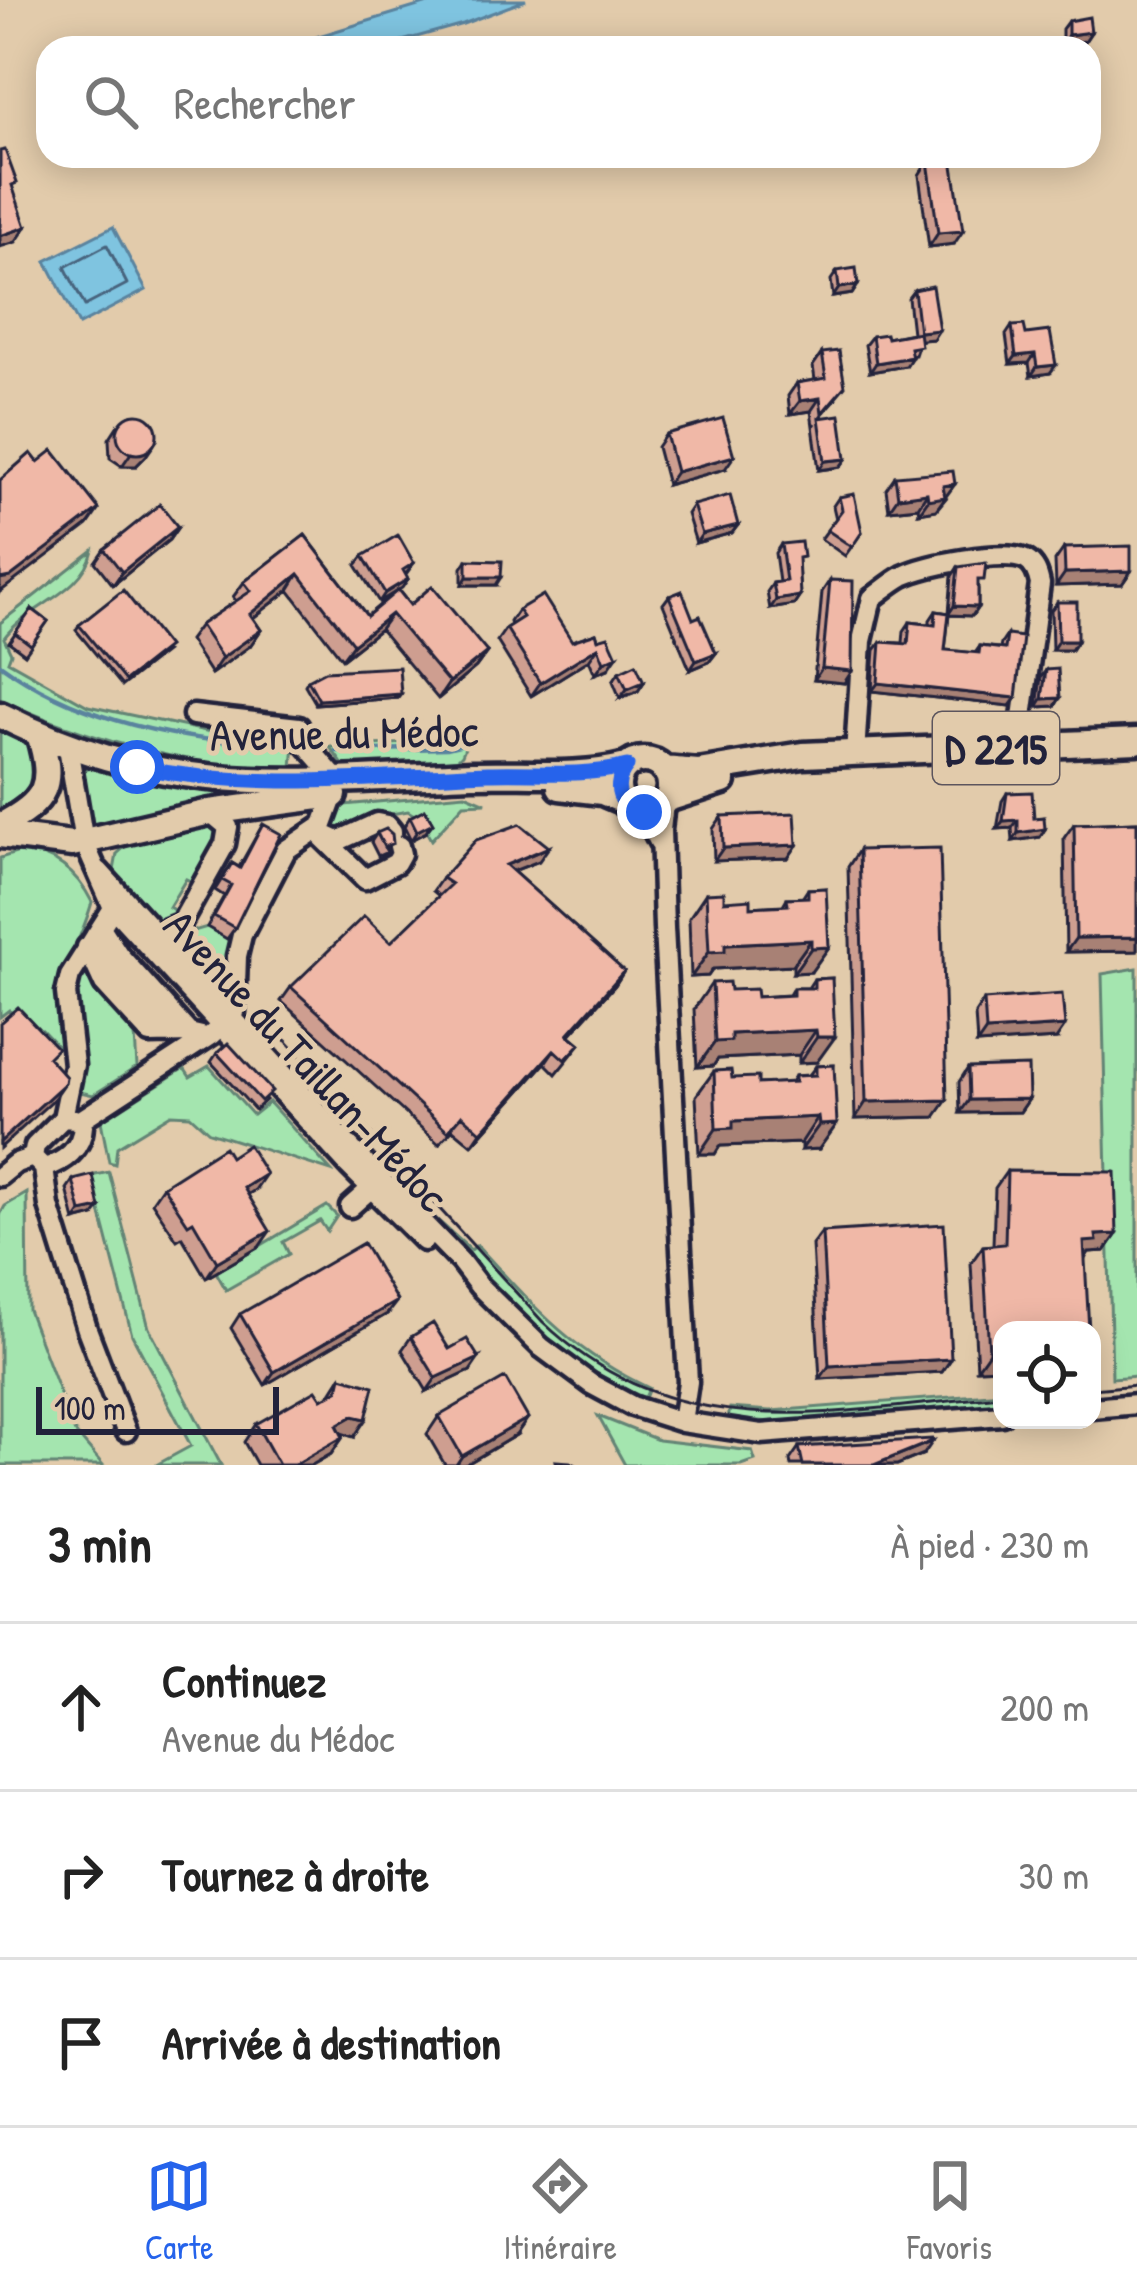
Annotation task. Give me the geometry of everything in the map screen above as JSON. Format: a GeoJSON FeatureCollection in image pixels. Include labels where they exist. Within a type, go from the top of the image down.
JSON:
{"type":"FeatureCollection","features":[{"type":"Feature","properties":{"kind":"main road","name":"Avenue du Médoc"},"geometry":{"type":"LineString","coordinates":[[2,716],[68,746],[175,775],[336,788],[511,785],[579,789],[649,803],[702,786],[854,755]]}},
{"type":"Feature","properties":{"kind":"main road"},"geometry":{"type":"LineString","coordinates":[[0,826],[30,808],[44,792],[48,767],[39,734]]}},
{"type":"Feature","properties":{"kind":"main road","name":"Avenue du Médoc"},"geometry":{"type":"LineString","coordinates":[[664,769],[698,772],[803,755],[1137,740]]}},
{"type":"Feature","properties":{"kind":"main road"},"geometry":{"type":"LineString","coordinates":[[648,760],[664,769],[670,783],[649,803],[617,786],[627,766],[648,760]]}},
{"type":"Feature","properties":{"kind":"main road","name":"Avenue du Médoc"},"geometry":{"type":"LineString","coordinates":[[0,836],[62,845],[336,788],[514,772],[575,775],[627,766]]}},
{"type":"Feature","properties":{"kind":"street"},"geometry":{"type":"LineString","coordinates":[[854,755],[862,640],[872,598],[907,574],[965,560],[1014,557],[1028,561],[1040,584],[1018,747]]}},
{"type":"Feature","properties":{"kind":"street"},"geometry":{"type":"LineString","coordinates":[[126,1431],[87,1329],[35,1146],[58,1119],[204,1030],[240,930],[272,868],[289,847],[323,825],[336,788],[303,741],[299,727],[193,715]]}},
{"type":"Feature","properties":{"kind":"street"},"geometry":{"type":"LineString","coordinates":[[298,782],[303,741]]}},
{"type":"Feature","properties":{"kind":"street","name":"Avenue du Taillan-Médoc"},"geometry":{"type":"LineString","coordinates":[[68,746],[84,842],[113,908],[204,1030],[460,1261],[478,1286],[541,1347],[592,1384],[632,1406],[721,1431],[761,1434],[993,1416]]}},
{"type":"Feature","properties":{"kind":"street"},"geometry":{"type":"LineString","coordinates":[[649,803],[662,853],[688,1382],[682,1421]]}},
{"type":"Feature","properties":{"kind":"street"},"geometry":{"type":"LineString","coordinates":[[157,933],[181,923],[225,844],[228,827],[210,812]]}},
{"type":"Feature","properties":{"kind":"street"},"geometry":{"type":"LineString","coordinates":[[377,823],[387,825],[401,854],[395,863],[364,879],[316,831],[338,841],[377,823]]}},
{"type":"Feature","properties":{"kind":"street"},"geometry":{"type":"LineString","coordinates":[[225,844],[245,854]]}},
{"type":"Feature","properties":{"kind":"street","name":"Avenue du Taillan-Médoc"},"geometry":{"type":"LineString","coordinates":[[99,872],[157,933],[204,1030]]}},
{"type":"Feature","properties":{"kind":"street"},"geometry":{"type":"LineString","coordinates":[[196,899],[216,909]]}},
{"type":"Feature","properties":{"kind":"street"},"geometry":{"type":"LineString","coordinates":[[58,1119],[74,1065],[66,993],[70,976],[113,908]]}},
{"type":"Feature","properties":{"kind":"street"},"geometry":{"type":"LineString","coordinates":[[94,937],[96,974],[146,1030],[155,1035],[204,1030]]}},
{"type":"Feature","properties":{"kind":"street"},"geometry":{"type":"LineString","coordinates":[[94,937],[204,1030]]}},
{"type":"Feature","properties":{"kind":"street"},"geometry":{"type":"LineString","coordinates":[[0,1177],[16,1163],[60,1162],[76,1148],[84,1132],[58,1119]]}},
{"type":"Feature","properties":{"kind":"street"},"geometry":{"type":"LineString","coordinates":[[350,1207],[375,1185]]}},
{"type":"Feature","properties":{"kind":"street"},"geometry":{"type":"LineString","coordinates":[[1101,1407],[1137,1404]]}},
{"type":"Feature","properties":{"kind":"green space"},"geometry":{"type":"Polygon","coordinates":[[[93,550],[78,578],[4,638],[11,653],[8,661],[88,706],[220,734],[285,740],[294,745],[292,767],[251,769],[139,749],[0,699],[0,623],[93,550]]]}},
{"type":"Feature","properties":{"kind":"green space"},"geometry":{"type":"Polygon","coordinates":[[[0,732],[31,747],[37,770],[31,794],[0,813],[0,732]]]}},
{"type":"Feature","properties":{"kind":"green space"},"geometry":{"type":"Polygon","coordinates":[[[468,740],[453,764],[355,770],[343,765],[330,747],[468,740]]]}},
{"type":"Feature","properties":{"kind":"green space"},"geometry":{"type":"Polygon","coordinates":[[[99,765],[259,791],[259,795],[150,813],[91,829],[82,774],[99,765]]]}},
{"type":"Feature","properties":{"kind":"green space"},"geometry":{"type":"Polygon","coordinates":[[[465,794],[486,803],[464,804],[431,840],[419,818],[408,811],[373,817],[342,831],[335,826],[334,819],[344,805],[465,794]]]}},
{"type":"Feature","properties":{"kind":"green space"},"geometry":{"type":"Polygon","coordinates":[[[209,827],[217,841],[197,884],[186,879],[169,907],[180,914],[167,922],[149,917],[113,876],[117,854],[128,844],[209,827]]]}},
{"type":"Feature","properties":{"kind":"green space"},"geometry":{"type":"Polygon","coordinates":[[[22,851],[64,866],[92,902],[59,994],[58,1033],[64,1053],[42,1030],[33,1036],[9,1010],[0,1017],[0,858],[22,851]]]}},
{"type":"Feature","properties":{"kind":"green space"},"geometry":{"type":"Polygon","coordinates":[[[207,927],[233,946],[230,988],[212,973],[205,978],[174,945],[180,935],[207,927]]]}},
{"type":"Feature","properties":{"kind":"green space"},"geometry":{"type":"Polygon","coordinates":[[[82,967],[100,986],[95,992],[135,1036],[137,1067],[93,1095],[76,1091],[72,996],[82,967]]]}},
{"type":"Feature","properties":{"kind":"green space"},"geometry":{"type":"Polygon","coordinates":[[[1137,968],[1137,1376],[1112,1378],[1102,974],[1137,968]]]}},
{"type":"Feature","properties":{"kind":"green space"},"geometry":{"type":"Polygon","coordinates":[[[209,1066],[253,1115],[269,1102],[331,1171],[209,1132],[190,1115],[171,1114],[117,1147],[115,1164],[109,1162],[101,1121],[184,1068],[190,1077],[209,1066]]]}},
{"type":"Feature","properties":{"kind":"green space"},"geometry":{"type":"Polygon","coordinates":[[[109,1172],[149,1328],[221,1465],[156,1465],[191,1446],[132,1335],[91,1176],[109,1172]]]}},
{"type":"Feature","properties":{"kind":"green space"},"geometry":{"type":"Polygon","coordinates":[[[27,1193],[28,1310],[74,1431],[103,1465],[0,1465],[0,1215],[5,1206],[27,1193]]]}},
{"type":"Feature","properties":{"kind":"green space"},"geometry":{"type":"Polygon","coordinates":[[[411,1201],[471,1250],[477,1245],[576,1343],[649,1388],[645,1398],[611,1382],[548,1338],[491,1285],[411,1201]]]}},
{"type":"Feature","properties":{"kind":"green space"},"geometry":{"type":"Polygon","coordinates":[[[327,1206],[337,1216],[327,1231],[320,1221],[283,1242],[289,1254],[226,1290],[216,1272],[327,1206]]]}},
{"type":"Feature","properties":{"kind":"green space"},"geometry":{"type":"Polygon","coordinates":[[[993,1394],[993,1405],[772,1422],[728,1419],[730,1408],[771,1411],[993,1394]]]}},
{"type":"Feature","properties":{"kind":"green space"},"geometry":{"type":"Polygon","coordinates":[[[598,1416],[658,1440],[752,1451],[755,1460],[741,1465],[625,1465],[598,1416]]]}},
{"type":"Feature","properties":{"kind":"water"},"geometry":{"type":"Polygon","coordinates":[[[438,0],[526,0],[420,36],[319,36],[438,0]]]}},
{"type":"Feature","properties":{"kind":"water"},"geometry":{"type":"Polygon","coordinates":[[[113,227],[146,290],[79,325],[46,261],[113,227]]]}},
{"type":"Feature","properties":{"kind":"building"},"geometry":{"type":"Polygon","coordinates":[[[1089,17],[1091,32],[1068,35],[1068,21],[1089,17]]]}},
{"type":"Feature","properties":{"kind":"building"},"geometry":{"type":"Polygon","coordinates":[[[5,150],[26,227],[0,236],[0,151],[5,150]]]}},
{"type":"Feature","properties":{"kind":"building"},"geometry":{"type":"Polygon","coordinates":[[[929,168],[953,168],[963,231],[938,233],[929,168]]]}},
{"type":"Feature","properties":{"kind":"building"},"geometry":{"type":"Polygon","coordinates":[[[856,268],[858,285],[839,288],[837,271],[856,268]]]}},
{"type":"Feature","properties":{"kind":"building"},"geometry":{"type":"Polygon","coordinates":[[[932,286],[939,330],[919,332],[914,290],[932,286]]]}},
{"type":"Feature","properties":{"kind":"building"},"geometry":{"type":"Polygon","coordinates":[[[1024,325],[1026,334],[1050,331],[1056,365],[1037,367],[1035,354],[1016,356],[1012,326],[1024,325]]]}},
{"type":"Feature","properties":{"kind":"building"},"geometry":{"type":"Polygon","coordinates":[[[919,332],[921,346],[910,348],[912,357],[876,363],[872,336],[919,332]]]}},
{"type":"Feature","properties":{"kind":"building"},"geometry":{"type":"Polygon","coordinates":[[[839,351],[845,386],[822,413],[820,398],[800,401],[797,383],[826,378],[822,353],[839,351]]]}},
{"type":"Feature","properties":{"kind":"building"},"geometry":{"type":"Polygon","coordinates":[[[137,414],[151,420],[157,434],[151,448],[137,454],[123,448],[117,434],[123,420],[137,414]]]}},
{"type":"Feature","properties":{"kind":"building"},"geometry":{"type":"Polygon","coordinates":[[[840,415],[846,459],[825,461],[819,418],[840,415]]]}},
{"type":"Feature","properties":{"kind":"building"},"geometry":{"type":"Polygon","coordinates":[[[723,418],[734,456],[676,472],[666,434],[723,418]]]}},
{"type":"Feature","properties":{"kind":"building"},"geometry":{"type":"Polygon","coordinates":[[[53,450],[99,509],[10,577],[0,579],[0,480],[31,453],[38,462],[53,450]]]}},
{"type":"Feature","properties":{"kind":"building"},"geometry":{"type":"Polygon","coordinates":[[[953,471],[955,484],[943,486],[945,497],[928,500],[927,493],[898,497],[895,476],[953,471]]]}},
{"type":"Feature","properties":{"kind":"building"},"geometry":{"type":"Polygon","coordinates":[[[854,494],[862,532],[852,547],[827,530],[842,510],[839,497],[854,494]]]}},
{"type":"Feature","properties":{"kind":"building"},"geometry":{"type":"Polygon","coordinates":[[[730,495],[738,525],[702,534],[693,505],[730,495]]]}},
{"type":"Feature","properties":{"kind":"building"},"geometry":{"type":"Polygon","coordinates":[[[160,504],[178,527],[122,572],[104,549],[160,504]]]}},
{"type":"Feature","properties":{"kind":"building"},"geometry":{"type":"Polygon","coordinates":[[[305,535],[367,616],[398,590],[410,605],[432,586],[487,652],[449,683],[391,614],[353,644],[299,574],[250,614],[261,630],[222,658],[200,625],[251,591],[244,582],[305,535]]]}},
{"type":"Feature","properties":{"kind":"building"},"geometry":{"type":"Polygon","coordinates":[[[398,535],[414,563],[403,570],[408,579],[385,593],[363,556],[398,535]]]}},
{"type":"Feature","properties":{"kind":"building"},"geometry":{"type":"Polygon","coordinates":[[[801,542],[800,596],[776,600],[773,583],[786,581],[781,544],[801,542]]]}},
{"type":"Feature","properties":{"kind":"building"},"geometry":{"type":"Polygon","coordinates":[[[1131,546],[1131,571],[1065,573],[1064,548],[1131,546]]]}},
{"type":"Feature","properties":{"kind":"building"},"geometry":{"type":"Polygon","coordinates":[[[467,560],[502,561],[501,577],[467,577],[467,560]]]}},
{"type":"Feature","properties":{"kind":"building"},"geometry":{"type":"Polygon","coordinates":[[[986,563],[984,580],[978,580],[978,607],[954,606],[958,567],[986,563]]]}},
{"type":"Feature","properties":{"kind":"building"},"geometry":{"type":"Polygon","coordinates":[[[830,580],[853,581],[852,671],[822,668],[830,580]]]}},
{"type":"Feature","properties":{"kind":"building"},"geometry":{"type":"Polygon","coordinates":[[[123,590],[168,647],[125,681],[79,625],[123,590]]]}},
{"type":"Feature","properties":{"kind":"building"},"geometry":{"type":"Polygon","coordinates":[[[682,591],[693,619],[700,616],[716,653],[696,661],[669,596],[682,591]]]}},
{"type":"Feature","properties":{"kind":"building"},"geometry":{"type":"Polygon","coordinates":[[[543,595],[572,641],[596,633],[598,639],[608,636],[617,656],[604,662],[598,647],[540,683],[506,628],[523,617],[518,610],[543,595]]]}},
{"type":"Feature","properties":{"kind":"building"},"geometry":{"type":"Polygon","coordinates":[[[1057,602],[1077,602],[1077,641],[1058,641],[1057,602]]]}},
{"type":"Feature","properties":{"kind":"building"},"geometry":{"type":"Polygon","coordinates":[[[32,609],[48,621],[31,645],[15,633],[32,609]]]}},
{"type":"Feature","properties":{"kind":"building"},"geometry":{"type":"Polygon","coordinates":[[[936,611],[949,613],[945,650],[1005,649],[1007,635],[1023,637],[1016,698],[878,683],[881,642],[908,644],[910,622],[935,625],[936,611]]]}},
{"type":"Feature","properties":{"kind":"building"},"geometry":{"type":"Polygon","coordinates":[[[636,664],[644,682],[627,689],[619,672],[636,664]]]}},
{"type":"Feature","properties":{"kind":"building"},"geometry":{"type":"Polygon","coordinates":[[[399,667],[401,694],[319,700],[308,680],[325,671],[399,667]]]}},
{"type":"Feature","properties":{"kind":"building"},"geometry":{"type":"Polygon","coordinates":[[[1058,669],[1060,698],[1042,699],[1046,670],[1058,669]]]}},
{"type":"Feature","properties":{"kind":"building"},"geometry":{"type":"Polygon","coordinates":[[[1032,792],[1034,818],[1044,817],[1045,829],[1018,833],[1018,820],[1003,821],[1007,793],[1032,792]]]}},
{"type":"Feature","properties":{"kind":"building"},"geometry":{"type":"Polygon","coordinates":[[[425,809],[433,823],[417,831],[410,817],[425,809]]]}},
{"type":"Feature","properties":{"kind":"building"},"geometry":{"type":"Polygon","coordinates":[[[795,813],[797,845],[723,848],[722,816],[795,813]]]}},
{"type":"Feature","properties":{"kind":"building"},"geometry":{"type":"Polygon","coordinates":[[[1137,822],[1137,937],[1076,938],[1074,824],[1137,822]]]}},
{"type":"Feature","properties":{"kind":"building"},"geometry":{"type":"Polygon","coordinates":[[[263,824],[281,834],[235,928],[214,916],[231,885],[222,880],[232,863],[240,868],[263,824]]]}},
{"type":"Feature","properties":{"kind":"building"},"geometry":{"type":"Polygon","coordinates":[[[520,824],[549,847],[506,865],[624,971],[568,1034],[580,1044],[565,1060],[554,1050],[481,1132],[462,1115],[448,1131],[291,987],[364,916],[391,942],[451,884],[442,878],[476,840],[520,824]]]}},
{"type":"Feature","properties":{"kind":"building"},"geometry":{"type":"Polygon","coordinates":[[[386,829],[393,843],[384,847],[377,833],[386,829]]]}},
{"type":"Feature","properties":{"kind":"building"},"geometry":{"type":"Polygon","coordinates":[[[940,848],[947,1100],[866,1102],[859,850],[940,848]]]}},
{"type":"Feature","properties":{"kind":"building"},"geometry":{"type":"Polygon","coordinates":[[[826,888],[829,947],[811,948],[811,940],[725,944],[725,951],[709,952],[706,893],[724,892],[724,901],[751,899],[751,907],[788,905],[787,898],[808,897],[808,889],[826,888]]]}},
{"type":"Feature","properties":{"kind":"building"},"geometry":{"type":"Polygon","coordinates":[[[832,978],[835,1037],[817,1037],[816,1030],[731,1034],[731,1041],[715,1042],[712,983],[729,982],[730,990],[756,989],[757,997],[793,995],[793,988],[814,988],[814,979],[832,978]]]}},
{"type":"Feature","properties":{"kind":"building"},"geometry":{"type":"Polygon","coordinates":[[[1062,994],[1065,1026],[986,1031],[984,1000],[1062,994]]]}},
{"type":"Feature","properties":{"kind":"building"},"geometry":{"type":"Polygon","coordinates":[[[18,1007],[57,1048],[48,1057],[66,1077],[0,1142],[0,1023],[18,1007]]]}},
{"type":"Feature","properties":{"kind":"building"},"geometry":{"type":"Polygon","coordinates":[[[228,1043],[272,1091],[261,1101],[217,1053],[228,1043]]]}},
{"type":"Feature","properties":{"kind":"building"},"geometry":{"type":"Polygon","coordinates":[[[834,1065],[837,1124],[819,1125],[818,1117],[733,1121],[733,1128],[716,1129],[714,1071],[731,1070],[732,1078],[758,1077],[758,1084],[795,1082],[795,1076],[816,1075],[816,1066],[834,1065]]]}},
{"type":"Feature","properties":{"kind":"building"},"geometry":{"type":"Polygon","coordinates":[[[1028,1066],[1029,1099],[969,1100],[968,1068],[1028,1066]]]}},
{"type":"Feature","properties":{"kind":"building"},"geometry":{"type":"Polygon","coordinates":[[[248,1145],[266,1174],[244,1188],[270,1231],[217,1262],[193,1221],[188,1224],[163,1186],[224,1147],[230,1157],[248,1145]]]}},
{"type":"Feature","properties":{"kind":"building"},"geometry":{"type":"Polygon","coordinates":[[[1007,1171],[1115,1172],[1117,1234],[1096,1235],[1097,1241],[1084,1242],[1088,1321],[993,1321],[993,1352],[989,1352],[983,1246],[1005,1244],[1007,1171]]]}},
{"type":"Feature","properties":{"kind":"building"},"geometry":{"type":"Polygon","coordinates":[[[93,1175],[100,1208],[81,1212],[73,1180],[93,1175]]]}},
{"type":"Feature","properties":{"kind":"building"},"geometry":{"type":"Polygon","coordinates":[[[944,1224],[951,1359],[829,1366],[822,1232],[944,1224]]]}},
{"type":"Feature","properties":{"kind":"building"},"geometry":{"type":"Polygon","coordinates":[[[363,1243],[397,1301],[274,1372],[240,1314],[363,1243]]]}},
{"type":"Feature","properties":{"kind":"building"},"geometry":{"type":"Polygon","coordinates":[[[433,1323],[449,1349],[467,1339],[479,1358],[436,1378],[411,1337],[433,1323]]]}},
{"type":"Feature","properties":{"kind":"building"},"geometry":{"type":"Polygon","coordinates":[[[341,1377],[374,1386],[366,1419],[353,1416],[337,1425],[343,1437],[294,1465],[279,1465],[256,1424],[316,1390],[322,1399],[338,1390],[341,1377]]]}},
{"type":"Feature","properties":{"kind":"building"},"geometry":{"type":"Polygon","coordinates":[[[505,1378],[528,1418],[462,1456],[439,1416],[505,1378]]]}},
{"type":"Feature","properties":{"kind":"building"},"geometry":{"type":"Polygon","coordinates":[[[932,1439],[874,1465],[803,1465],[799,1447],[932,1439]]]}},
{"type":"Feature","properties":{"kind":"waterway"},"geometry":{"type":"LineString","coordinates":[[0,664],[32,685],[101,716],[176,735],[289,746]]}},
{"type":"Feature","properties":{"kind":"waterway"},"geometry":{"type":"LineString","coordinates":[[336,751],[463,744]]}},
{"type":"Feature","properties":{"kind":"tram line"},"geometry":{"type":"LineString","coordinates":[[280,1034],[543,1322],[595,1363],[648,1390],[703,1406],[760,1413],[818,1413],[993,1397]]}},
{"type":"Feature","properties":{"kind":"tram line"},"geometry":{"type":"LineString","coordinates":[[1101,1388],[1137,1385]]}},
{"type":"Feature","properties":{"kind":"route"},"geometry":{"type":"LineString","coordinates":[[137,767],[256,783],[514,772],[575,775],[627,766],[619,778],[618,794],[628,807],[644,812]]}}]}
